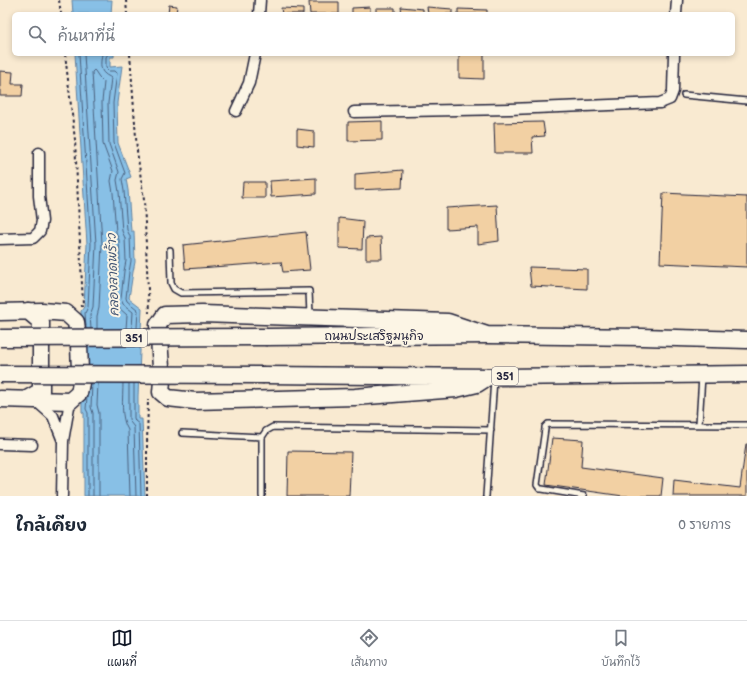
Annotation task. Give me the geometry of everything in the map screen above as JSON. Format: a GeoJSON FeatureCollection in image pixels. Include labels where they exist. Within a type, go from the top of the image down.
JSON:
{"type":"FeatureCollection","features":[{"type":"Feature","properties":{"kind":"main road"},"geometry":{"type":"LineString","coordinates":[[0,312],[42,310],[66,313],[76,322],[81,383],[79,393],[70,401],[0,399]]}},
{"type":"Feature","properties":{"kind":"main road"},"geometry":{"type":"LineString","coordinates":[[28,311],[41,322],[41,391],[31,399]]}},
{"type":"Feature","properties":{"kind":"main road"},"geometry":{"type":"LineString","coordinates":[[487,335],[448,322],[202,314],[165,315],[158,325],[162,381],[161,392],[168,398],[195,401],[355,397],[456,389],[477,384],[491,377]]}},
{"type":"Feature","properties":{"kind":"main road","name":"ถนนประเสริฐมนูกิจ"},"geometry":{"type":"LineString","coordinates":[[0,338],[487,335],[747,340]]}},
{"type":"Feature","properties":{"kind":"main road","name":"351"},"geometry":{"type":"LineString","coordinates":[[0,374],[491,377],[747,374]]}},
{"type":"Feature","properties":{"kind":"street"},"geometry":{"type":"LineString","coordinates":[[259,12],[260,0]]}},
{"type":"Feature","properties":{"kind":"street"},"geometry":{"type":"LineString","coordinates":[[676,12],[677,0]]}},
{"type":"Feature","properties":{"kind":"street"},"geometry":{"type":"LineString","coordinates":[[236,111],[249,84],[255,56]]}},
{"type":"Feature","properties":{"kind":"street"},"geometry":{"type":"LineString","coordinates":[[354,112],[510,109],[660,103],[670,99],[673,91],[674,56]]}},
{"type":"Feature","properties":{"kind":"street"},"geometry":{"type":"LineString","coordinates":[[0,239],[33,238],[40,231],[42,221],[39,196],[39,153]]}},
{"type":"Feature","properties":{"kind":"street"},"geometry":{"type":"LineString","coordinates":[[31,399],[53,416],[63,441]]}},
{"type":"Feature","properties":{"kind":"street"},"geometry":{"type":"LineString","coordinates":[[62,496],[63,441],[70,401]]}},
{"type":"Feature","properties":{"kind":"street"},"geometry":{"type":"LineString","coordinates":[[0,444],[32,445]]}},
{"type":"Feature","properties":{"kind":"lane"},"geometry":{"type":"LineString","coordinates":[[684,94],[747,101]]}},
{"type":"Feature","properties":{"kind":"lane"},"geometry":{"type":"LineString","coordinates":[[170,250],[171,283],[174,289],[183,294],[309,291],[310,318]]}},
{"type":"Feature","properties":{"kind":"lane"},"geometry":{"type":"LineString","coordinates":[[699,424],[702,375]]}},
{"type":"Feature","properties":{"kind":"lane"},"geometry":{"type":"LineString","coordinates":[[486,496],[491,430],[491,377]]}},
{"type":"Feature","properties":{"kind":"lane"},"geometry":{"type":"LineString","coordinates":[[584,496],[542,489],[537,485],[545,427],[548,424],[747,425]]}},
{"type":"Feature","properties":{"kind":"lane"},"geometry":{"type":"LineString","coordinates":[[262,496],[262,437],[266,431],[274,427],[491,430]]}},
{"type":"Feature","properties":{"kind":"lane"},"geometry":{"type":"LineString","coordinates":[[182,433],[262,437]]}},
{"type":"Feature","properties":{"kind":"path"},"geometry":{"type":"LineString","coordinates":[[59,0],[61,12]]}},
{"type":"Feature","properties":{"kind":"path"},"geometry":{"type":"LineString","coordinates":[[126,0],[127,12]]}},
{"type":"Feature","properties":{"kind":"path"},"geometry":{"type":"LineString","coordinates":[[65,56],[75,140],[83,305],[66,313]]}},
{"type":"Feature","properties":{"kind":"path"},"geometry":{"type":"LineString","coordinates":[[130,56],[137,151],[144,200],[148,316]]}},
{"type":"Feature","properties":{"kind":"path"},"geometry":{"type":"LineString","coordinates":[[147,496],[146,445],[148,399]]}},
{"type":"Feature","properties":{"kind":"water"},"geometry":{"type":"Polygon","coordinates":[[[72,0],[112,0],[111,12],[73,12],[72,0]]]}},
{"type":"Feature","properties":{"kind":"water","name":"คลองลาดพร้าว"},"geometry":{"type":"Polygon","coordinates":[[[75,56],[114,56],[110,57],[110,67],[122,66],[117,103],[118,143],[131,177],[126,179],[131,231],[134,231],[135,262],[129,298],[142,308],[138,419],[142,419],[145,496],[84,496],[84,413],[82,412],[81,311],[84,307],[87,244],[75,56]]]}},
{"type":"Feature","properties":{"kind":"building"},"geometry":{"type":"Polygon","coordinates":[[[309,2],[339,2],[339,12],[310,12],[309,2]]]}},
{"type":"Feature","properties":{"kind":"building"},"geometry":{"type":"Polygon","coordinates":[[[169,5],[177,6],[176,12],[168,12],[169,5]]]}},
{"type":"Feature","properties":{"kind":"building"},"geometry":{"type":"Polygon","coordinates":[[[370,7],[370,12],[352,12],[352,8],[370,7]]]}},
{"type":"Feature","properties":{"kind":"building"},"geometry":{"type":"Polygon","coordinates":[[[401,7],[423,9],[423,12],[402,12],[401,7]]]}},
{"type":"Feature","properties":{"kind":"building"},"geometry":{"type":"Polygon","coordinates":[[[427,7],[452,9],[452,12],[428,12],[427,7]]]}},
{"type":"Feature","properties":{"kind":"building"},"geometry":{"type":"Polygon","coordinates":[[[281,8],[303,9],[303,12],[282,12],[281,8]]]}},
{"type":"Feature","properties":{"kind":"building"},"geometry":{"type":"Polygon","coordinates":[[[376,8],[395,8],[395,12],[376,12],[376,8]]]}},
{"type":"Feature","properties":{"kind":"building"},"geometry":{"type":"Polygon","coordinates":[[[458,9],[487,10],[487,12],[458,12],[458,9]]]}},
{"type":"Feature","properties":{"kind":"building"},"geometry":{"type":"Polygon","coordinates":[[[459,56],[484,56],[484,79],[459,78],[459,56]]]}},
{"type":"Feature","properties":{"kind":"building"},"geometry":{"type":"Polygon","coordinates":[[[0,71],[13,72],[12,84],[23,84],[22,96],[0,96],[0,71]]]}},
{"type":"Feature","properties":{"kind":"building"},"geometry":{"type":"Polygon","coordinates":[[[382,121],[382,140],[348,141],[348,122],[382,121]]]}},
{"type":"Feature","properties":{"kind":"building"},"geometry":{"type":"Polygon","coordinates":[[[543,122],[545,136],[532,137],[533,153],[495,153],[494,123],[543,122]]]}},
{"type":"Feature","properties":{"kind":"building"},"geometry":{"type":"Polygon","coordinates":[[[297,129],[314,131],[314,147],[297,145],[297,129]]]}},
{"type":"Feature","properties":{"kind":"building"},"geometry":{"type":"Polygon","coordinates":[[[403,170],[402,188],[355,190],[355,174],[403,170]]]}},
{"type":"Feature","properties":{"kind":"building"},"geometry":{"type":"Polygon","coordinates":[[[316,178],[316,194],[271,197],[270,181],[316,178]]]}},
{"type":"Feature","properties":{"kind":"building"},"geometry":{"type":"Polygon","coordinates":[[[243,182],[265,182],[265,198],[242,198],[243,182]]]}},
{"type":"Feature","properties":{"kind":"building"},"geometry":{"type":"Polygon","coordinates":[[[663,193],[747,197],[747,267],[660,263],[663,193]]]}},
{"type":"Feature","properties":{"kind":"building"},"geometry":{"type":"Polygon","coordinates":[[[497,205],[499,241],[478,244],[478,227],[446,229],[446,208],[497,205]]]}},
{"type":"Feature","properties":{"kind":"building"},"geometry":{"type":"Polygon","coordinates":[[[339,218],[363,221],[362,249],[339,248],[339,218]]]}},
{"type":"Feature","properties":{"kind":"building"},"geometry":{"type":"Polygon","coordinates":[[[306,232],[310,270],[283,272],[281,262],[185,269],[183,245],[306,232]]]}},
{"type":"Feature","properties":{"kind":"building"},"geometry":{"type":"Polygon","coordinates":[[[381,237],[382,259],[366,259],[366,238],[381,237]]]}},
{"type":"Feature","properties":{"kind":"building"},"geometry":{"type":"Polygon","coordinates":[[[529,267],[587,269],[587,289],[531,286],[529,267]]]}},
{"type":"Feature","properties":{"kind":"building"},"geometry":{"type":"Polygon","coordinates":[[[552,438],[583,440],[581,467],[663,478],[661,496],[623,496],[546,485],[552,438]]]}},
{"type":"Feature","properties":{"kind":"building"},"geometry":{"type":"Polygon","coordinates":[[[746,444],[747,496],[673,496],[674,480],[740,488],[746,444]]]}},
{"type":"Feature","properties":{"kind":"building"},"geometry":{"type":"Polygon","coordinates":[[[288,451],[351,452],[349,496],[287,496],[288,451]]]}}]}
